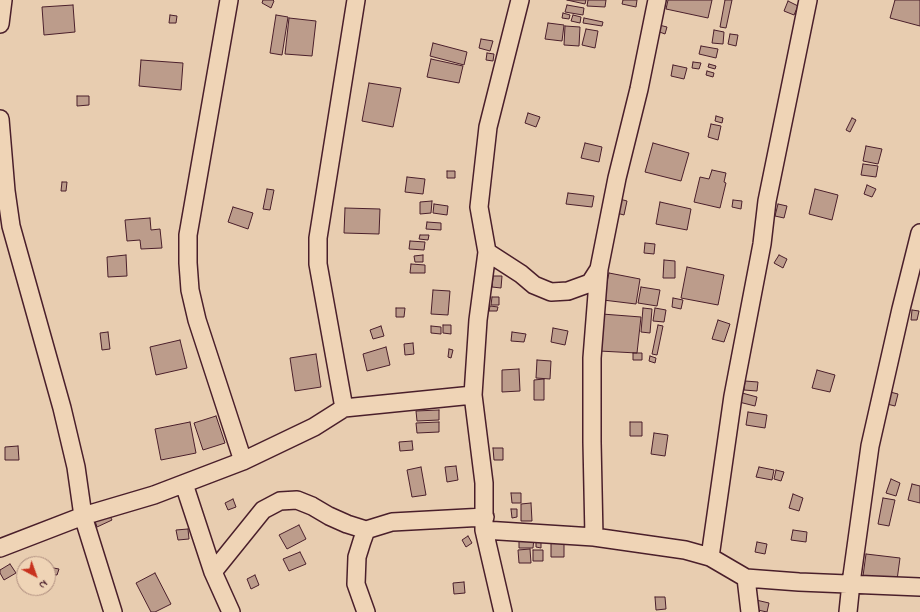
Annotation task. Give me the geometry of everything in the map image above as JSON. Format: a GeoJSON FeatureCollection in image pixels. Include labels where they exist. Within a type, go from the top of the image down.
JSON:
{"type":"FeatureCollection","features":[{"type":"Feature","properties":{"kind":"street"},"geometry":{"type":"LineString","coordinates":[[0,24],[3,0]]}},
{"type":"Feature","properties":{"kind":"street"},"geometry":{"type":"LineString","coordinates":[[229,0],[188,235],[188,263],[190,290],[197,320],[243,461]]}},
{"type":"Feature","properties":{"kind":"street"},"geometry":{"type":"LineString","coordinates":[[344,408],[318,264],[318,238],[356,0]]}},
{"type":"Feature","properties":{"kind":"street"},"geometry":{"type":"LineString","coordinates":[[503,612],[484,523],[484,482],[473,395],[478,320],[487,252],[479,207],[488,127],[520,0]]}},
{"type":"Feature","properties":{"kind":"street"},"geometry":{"type":"LineString","coordinates":[[594,537],[592,358],[599,269],[616,178],[639,89],[657,0]]}},
{"type":"Feature","properties":{"kind":"street"},"geometry":{"type":"LineString","coordinates":[[710,558],[733,396],[762,244],[767,201],[808,0]]}},
{"type":"Feature","properties":{"kind":"street"},"geometry":{"type":"LineString","coordinates":[[0,119],[6,191],[11,226],[62,408],[76,467],[83,516],[113,612]]}},
{"type":"Feature","properties":{"kind":"street"},"geometry":{"type":"LineString","coordinates":[[848,612],[870,446],[920,233]]}},
{"type":"Feature","properties":{"kind":"street"},"geometry":{"type":"LineString","coordinates":[[487,252],[521,274],[534,285],[551,292],[568,291],[590,283],[599,269]]}},
{"type":"Feature","properties":{"kind":"street"},"geometry":{"type":"LineString","coordinates":[[0,548],[83,516],[154,495],[243,461],[314,427],[344,408],[473,395]]}},
{"type":"Feature","properties":{"kind":"street"},"geometry":{"type":"LineString","coordinates":[[184,484],[214,572],[231,612]]}},
{"type":"Feature","properties":{"kind":"street"},"geometry":{"type":"LineString","coordinates":[[214,572],[263,510],[280,501],[297,500],[347,524],[366,530],[392,522],[484,523],[685,550],[710,558],[746,578],[799,582],[920,587]]}},
{"type":"Feature","properties":{"kind":"street"},"geometry":{"type":"LineString","coordinates":[[366,530],[357,557],[356,584],[366,612]]}},
{"type":"Feature","properties":{"kind":"street"},"geometry":{"type":"LineString","coordinates":[[746,578],[750,612]]}},
{"type":"Feature","properties":{"kind":"building"},"geometry":{"type":"Polygon","coordinates":[[[263,0],[274,1],[271,8],[262,3],[263,0]]]}},
{"type":"Feature","properties":{"kind":"building"},"geometry":{"type":"Polygon","coordinates":[[[567,0],[586,0],[585,4],[567,0]]]}},
{"type":"Feature","properties":{"kind":"building"},"geometry":{"type":"Polygon","coordinates":[[[588,0],[606,0],[605,7],[587,6],[588,0]]]}},
{"type":"Feature","properties":{"kind":"building"},"geometry":{"type":"Polygon","coordinates":[[[623,0],[637,0],[636,7],[622,4],[623,0]]]}},
{"type":"Feature","properties":{"kind":"building"},"geometry":{"type":"Polygon","coordinates":[[[668,0],[712,0],[708,18],[666,9],[668,0]]]}},
{"type":"Feature","properties":{"kind":"building"},"geometry":{"type":"Polygon","coordinates":[[[725,0],[732,0],[726,28],[720,27],[725,0]]]}},
{"type":"Feature","properties":{"kind":"building"},"geometry":{"type":"Polygon","coordinates":[[[895,0],[920,0],[920,26],[890,18],[895,0]]]}},
{"type":"Feature","properties":{"kind":"building"},"geometry":{"type":"Polygon","coordinates":[[[788,1],[798,6],[794,15],[784,11],[788,1]]]}},
{"type":"Feature","properties":{"kind":"building"},"geometry":{"type":"Polygon","coordinates":[[[73,5],[75,32],[44,35],[42,7],[73,5]]]}},
{"type":"Feature","properties":{"kind":"building"},"geometry":{"type":"Polygon","coordinates":[[[567,5],[584,8],[583,15],[565,12],[567,5]]]}},
{"type":"Feature","properties":{"kind":"building"},"geometry":{"type":"Polygon","coordinates":[[[563,13],[570,15],[569,19],[562,18],[563,13]]]}},
{"type":"Feature","properties":{"kind":"building"},"geometry":{"type":"Polygon","coordinates":[[[170,15],[177,16],[176,23],[169,23],[170,15]]]}},
{"type":"Feature","properties":{"kind":"building"},"geometry":{"type":"Polygon","coordinates":[[[276,15],[288,17],[282,55],[270,53],[276,15]]]}},
{"type":"Feature","properties":{"kind":"building"},"geometry":{"type":"Polygon","coordinates":[[[573,15],[581,17],[580,23],[571,21],[573,15]]]}},
{"type":"Feature","properties":{"kind":"building"},"geometry":{"type":"Polygon","coordinates":[[[289,18],[316,21],[312,56],[285,54],[289,18]]]}},
{"type":"Feature","properties":{"kind":"building"},"geometry":{"type":"Polygon","coordinates":[[[584,18],[603,22],[602,26],[583,23],[584,18]]]}},
{"type":"Feature","properties":{"kind":"building"},"geometry":{"type":"Polygon","coordinates":[[[548,23],[564,25],[562,41],[545,39],[548,23]]]}},
{"type":"Feature","properties":{"kind":"building"},"geometry":{"type":"Polygon","coordinates":[[[659,25],[667,27],[665,34],[657,31],[659,25]]]}},
{"type":"Feature","properties":{"kind":"building"},"geometry":{"type":"Polygon","coordinates":[[[565,26],[580,27],[579,46],[564,45],[565,26]]]}},
{"type":"Feature","properties":{"kind":"building"},"geometry":{"type":"Polygon","coordinates":[[[586,29],[598,31],[595,48],[582,45],[586,29]]]}},
{"type":"Feature","properties":{"kind":"building"},"geometry":{"type":"Polygon","coordinates":[[[714,30],[724,32],[723,44],[712,43],[714,30]]]}},
{"type":"Feature","properties":{"kind":"building"},"geometry":{"type":"Polygon","coordinates":[[[730,34],[738,35],[736,46],[728,44],[730,34]]]}},
{"type":"Feature","properties":{"kind":"building"},"geometry":{"type":"Polygon","coordinates":[[[481,39],[493,41],[490,51],[479,48],[481,39]]]}},
{"type":"Feature","properties":{"kind":"building"},"geometry":{"type":"Polygon","coordinates":[[[433,43],[467,52],[464,65],[430,56],[433,43]]]}},
{"type":"Feature","properties":{"kind":"building"},"geometry":{"type":"Polygon","coordinates":[[[701,46],[718,49],[716,58],[699,54],[701,46]]]}},
{"type":"Feature","properties":{"kind":"building"},"geometry":{"type":"Polygon","coordinates":[[[487,53],[494,54],[493,61],[486,60],[487,53]]]}},
{"type":"Feature","properties":{"kind":"building"},"geometry":{"type":"Polygon","coordinates":[[[431,59],[463,66],[459,83],[427,77],[431,59]]]}},
{"type":"Feature","properties":{"kind":"building"},"geometry":{"type":"Polygon","coordinates":[[[141,60],[183,63],[181,90],[139,86],[141,60]]]}},
{"type":"Feature","properties":{"kind":"building"},"geometry":{"type":"Polygon","coordinates":[[[693,62],[701,63],[699,69],[692,68],[693,62]]]}},
{"type":"Feature","properties":{"kind":"building"},"geometry":{"type":"Polygon","coordinates":[[[709,64],[716,66],[715,69],[708,67],[709,64]]]}},
{"type":"Feature","properties":{"kind":"building"},"geometry":{"type":"Polygon","coordinates":[[[673,65],[687,68],[684,79],[671,76],[673,65]]]}},
{"type":"Feature","properties":{"kind":"building"},"geometry":{"type":"Polygon","coordinates":[[[707,71],[714,73],[713,77],[706,75],[707,71]]]}},
{"type":"Feature","properties":{"kind":"building"},"geometry":{"type":"Polygon","coordinates":[[[369,83],[401,88],[393,127],[362,121],[369,83]]]}},
{"type":"Feature","properties":{"kind":"building"},"geometry":{"type":"Polygon","coordinates":[[[77,96],[89,96],[89,105],[77,106],[77,96]]]}},
{"type":"Feature","properties":{"kind":"building"},"geometry":{"type":"Polygon","coordinates":[[[528,113],[540,117],[536,127],[525,123],[528,113]]]}},
{"type":"Feature","properties":{"kind":"building"},"geometry":{"type":"Polygon","coordinates":[[[716,116],[723,118],[722,123],[715,121],[716,116]]]}},
{"type":"Feature","properties":{"kind":"building"},"geometry":{"type":"Polygon","coordinates":[[[852,118],[856,120],[850,132],[846,130],[852,118]]]}},
{"type":"Feature","properties":{"kind":"building"},"geometry":{"type":"Polygon","coordinates":[[[711,124],[721,126],[718,140],[708,137],[711,124]]]}},
{"type":"Feature","properties":{"kind":"building"},"geometry":{"type":"Polygon","coordinates":[[[585,143],[602,147],[599,162],[581,158],[585,143]]]}},
{"type":"Feature","properties":{"kind":"building"},"geometry":{"type":"Polygon","coordinates":[[[653,143],[689,153],[681,181],[645,172],[653,143]]]}},
{"type":"Feature","properties":{"kind":"building"},"geometry":{"type":"Polygon","coordinates":[[[866,146],[882,149],[878,164],[863,161],[866,146]]]}},
{"type":"Feature","properties":{"kind":"building"},"geometry":{"type":"Polygon","coordinates":[[[863,164],[878,166],[876,177],[861,175],[863,164]]]}},
{"type":"Feature","properties":{"kind":"building"},"geometry":{"type":"Polygon","coordinates":[[[712,170],[726,173],[724,182],[726,183],[720,208],[694,202],[700,177],[709,179],[712,170]]]}},
{"type":"Feature","properties":{"kind":"building"},"geometry":{"type":"Polygon","coordinates":[[[447,171],[455,171],[455,178],[447,178],[447,171]]]}},
{"type":"Feature","properties":{"kind":"building"},"geometry":{"type":"Polygon","coordinates":[[[407,177],[425,179],[423,194],[405,192],[407,177]]]}},
{"type":"Feature","properties":{"kind":"building"},"geometry":{"type":"Polygon","coordinates":[[[62,182],[67,182],[66,191],[61,191],[62,182]]]}},
{"type":"Feature","properties":{"kind":"building"},"geometry":{"type":"Polygon","coordinates":[[[867,185],[876,189],[872,197],[864,194],[867,185]]]}},
{"type":"Feature","properties":{"kind":"building"},"geometry":{"type":"Polygon","coordinates":[[[267,189],[274,190],[270,210],[263,209],[267,189]]]}},
{"type":"Feature","properties":{"kind":"building"},"geometry":{"type":"Polygon","coordinates":[[[815,189],[838,195],[832,220],[809,214],[815,189]]]}},
{"type":"Feature","properties":{"kind":"building"},"geometry":{"type":"Polygon","coordinates":[[[568,193],[594,196],[592,207],[566,204],[568,193]]]}},
{"type":"Feature","properties":{"kind":"building"},"geometry":{"type":"Polygon","coordinates":[[[616,198],[627,201],[624,215],[613,212],[616,198]]]}},
{"type":"Feature","properties":{"kind":"building"},"geometry":{"type":"Polygon","coordinates":[[[733,200],[742,201],[741,209],[732,207],[733,200]]]}},
{"type":"Feature","properties":{"kind":"building"},"geometry":{"type":"Polygon","coordinates":[[[432,201],[431,213],[420,214],[420,202],[432,201]]]}},
{"type":"Feature","properties":{"kind":"building"},"geometry":{"type":"Polygon","coordinates":[[[660,202],[691,209],[687,230],[656,224],[660,202]]]}},
{"type":"Feature","properties":{"kind":"building"},"geometry":{"type":"Polygon","coordinates":[[[434,204],[448,206],[447,215],[433,213],[434,204]]]}},
{"type":"Feature","properties":{"kind":"building"},"geometry":{"type":"Polygon","coordinates":[[[778,204],[787,206],[784,218],[775,216],[778,204]]]}},
{"type":"Feature","properties":{"kind":"building"},"geometry":{"type":"Polygon","coordinates":[[[233,207],[253,213],[248,229],[228,222],[233,207]]]}},
{"type":"Feature","properties":{"kind":"building"},"geometry":{"type":"Polygon","coordinates":[[[345,208],[380,209],[379,234],[344,233],[345,208]]]}},
{"type":"Feature","properties":{"kind":"building"},"geometry":{"type":"Polygon","coordinates":[[[150,218],[151,230],[160,229],[162,248],[141,249],[140,240],[127,241],[125,220],[150,218]]]}},
{"type":"Feature","properties":{"kind":"building"},"geometry":{"type":"Polygon","coordinates":[[[427,222],[441,223],[441,230],[426,229],[427,222]]]}},
{"type":"Feature","properties":{"kind":"building"},"geometry":{"type":"Polygon","coordinates":[[[420,235],[429,235],[428,240],[419,239],[420,235]]]}},
{"type":"Feature","properties":{"kind":"building"},"geometry":{"type":"Polygon","coordinates":[[[410,241],[425,242],[424,250],[409,249],[410,241]]]}},
{"type":"Feature","properties":{"kind":"building"},"geometry":{"type":"Polygon","coordinates":[[[645,243],[655,244],[654,254],[644,253],[645,243]]]}},
{"type":"Feature","properties":{"kind":"building"},"geometry":{"type":"Polygon","coordinates":[[[126,255],[127,276],[108,277],[107,257],[126,255]]]}},
{"type":"Feature","properties":{"kind":"building"},"geometry":{"type":"Polygon","coordinates":[[[423,255],[423,262],[415,262],[414,256],[423,255]]]}},
{"type":"Feature","properties":{"kind":"building"},"geometry":{"type":"Polygon","coordinates":[[[779,255],[787,259],[783,268],[774,263],[779,255]]]}},
{"type":"Feature","properties":{"kind":"building"},"geometry":{"type":"Polygon","coordinates":[[[664,260],[675,261],[675,278],[663,278],[664,260]]]}},
{"type":"Feature","properties":{"kind":"building"},"geometry":{"type":"Polygon","coordinates":[[[411,264],[425,265],[425,273],[410,273],[411,264]]]}},
{"type":"Feature","properties":{"kind":"building"},"geometry":{"type":"Polygon","coordinates":[[[687,267],[724,275],[718,305],[681,298],[687,267]]]}},
{"type":"Feature","properties":{"kind":"building"},"geometry":{"type":"Polygon","coordinates":[[[609,273],[640,279],[636,304],[603,300],[609,273]]]}},
{"type":"Feature","properties":{"kind":"building"},"geometry":{"type":"Polygon","coordinates":[[[493,276],[502,276],[501,288],[492,287],[493,276]]]}},
{"type":"Feature","properties":{"kind":"building"},"geometry":{"type":"Polygon","coordinates":[[[641,287],[660,290],[657,306],[638,303],[641,287]]]}},
{"type":"Feature","properties":{"kind":"building"},"geometry":{"type":"Polygon","coordinates":[[[433,290],[450,291],[448,315],[431,314],[433,290]]]}},
{"type":"Feature","properties":{"kind":"building"},"geometry":{"type":"Polygon","coordinates":[[[492,297],[499,297],[499,305],[491,305],[492,297]]]}},
{"type":"Feature","properties":{"kind":"building"},"geometry":{"type":"Polygon","coordinates":[[[673,298],[683,300],[681,309],[672,307],[673,298]]]}},
{"type":"Feature","properties":{"kind":"building"},"geometry":{"type":"Polygon","coordinates":[[[490,306],[498,307],[497,311],[489,311],[490,306]]]}},
{"type":"Feature","properties":{"kind":"building"},"geometry":{"type":"Polygon","coordinates":[[[396,308],[405,308],[404,317],[396,317],[396,308]]]}},
{"type":"Feature","properties":{"kind":"building"},"geometry":{"type":"Polygon","coordinates":[[[643,308],[652,309],[650,333],[641,332],[643,308]]]}},
{"type":"Feature","properties":{"kind":"building"},"geometry":{"type":"Polygon","coordinates":[[[655,308],[666,310],[664,322],[653,321],[655,308]]]}},
{"type":"Feature","properties":{"kind":"building"},"geometry":{"type":"Polygon","coordinates":[[[912,310],[919,311],[917,320],[911,320],[912,310]]]}},
{"type":"Feature","properties":{"kind":"building"},"geometry":{"type":"Polygon","coordinates":[[[602,314],[641,317],[637,353],[599,351],[602,314]]]}},
{"type":"Feature","properties":{"kind":"building"},"geometry":{"type":"Polygon","coordinates":[[[718,320],[730,324],[724,342],[712,339],[718,320]]]}},
{"type":"Feature","properties":{"kind":"building"},"geometry":{"type":"Polygon","coordinates":[[[443,325],[451,325],[451,334],[443,333],[443,325]]]}},
{"type":"Feature","properties":{"kind":"building"},"geometry":{"type":"Polygon","coordinates":[[[658,325],[663,326],[657,355],[652,354],[658,325]]]}},
{"type":"Feature","properties":{"kind":"building"},"geometry":{"type":"Polygon","coordinates":[[[381,326],[384,336],[373,339],[370,330],[381,326]]]}},
{"type":"Feature","properties":{"kind":"building"},"geometry":{"type":"Polygon","coordinates":[[[431,326],[441,327],[441,334],[431,333],[431,326]]]}},
{"type":"Feature","properties":{"kind":"building"},"geometry":{"type":"Polygon","coordinates":[[[553,328],[568,331],[565,345],[551,342],[553,328]]]}},
{"type":"Feature","properties":{"kind":"building"},"geometry":{"type":"Polygon","coordinates":[[[108,332],[110,349],[102,350],[100,333],[108,332]]]}},
{"type":"Feature","properties":{"kind":"building"},"geometry":{"type":"Polygon","coordinates":[[[512,332],[526,334],[524,342],[511,341],[512,332]]]}},
{"type":"Feature","properties":{"kind":"building"},"geometry":{"type":"Polygon","coordinates":[[[180,340],[187,368],[156,375],[150,347],[180,340]]]}},
{"type":"Feature","properties":{"kind":"building"},"geometry":{"type":"Polygon","coordinates":[[[413,343],[414,354],[405,355],[404,344],[413,343]]]}},
{"type":"Feature","properties":{"kind":"building"},"geometry":{"type":"Polygon","coordinates":[[[386,347],[390,365],[367,371],[363,354],[386,347]]]}},
{"type":"Feature","properties":{"kind":"building"},"geometry":{"type":"Polygon","coordinates":[[[449,349],[453,350],[451,358],[448,357],[449,349]]]}},
{"type":"Feature","properties":{"kind":"building"},"geometry":{"type":"Polygon","coordinates":[[[633,353],[642,353],[642,360],[633,360],[633,353]]]}},
{"type":"Feature","properties":{"kind":"building"},"geometry":{"type":"Polygon","coordinates":[[[316,354],[321,387],[295,391],[290,358],[316,354]]]}},
{"type":"Feature","properties":{"kind":"building"},"geometry":{"type":"Polygon","coordinates":[[[650,356],[656,358],[655,363],[649,361],[650,356]]]}},
{"type":"Feature","properties":{"kind":"building"},"geometry":{"type":"Polygon","coordinates":[[[537,360],[551,361],[550,379],[536,378],[537,360]]]}},
{"type":"Feature","properties":{"kind":"building"},"geometry":{"type":"Polygon","coordinates":[[[519,369],[520,391],[502,392],[502,370],[519,369]]]}},
{"type":"Feature","properties":{"kind":"building"},"geometry":{"type":"Polygon","coordinates":[[[817,370],[835,375],[830,392],[812,388],[817,370]]]}},
{"type":"Feature","properties":{"kind":"building"},"geometry":{"type":"Polygon","coordinates":[[[544,379],[544,400],[534,400],[534,380],[544,379]]]}},
{"type":"Feature","properties":{"kind":"building"},"geometry":{"type":"Polygon","coordinates":[[[745,381],[758,382],[757,391],[744,390],[745,381]]]}},
{"type":"Feature","properties":{"kind":"building"},"geometry":{"type":"Polygon","coordinates":[[[890,392],[898,394],[895,406],[887,404],[890,392]]]}},
{"type":"Feature","properties":{"kind":"building"},"geometry":{"type":"Polygon","coordinates":[[[742,393],[757,397],[755,406],[739,402],[742,393]]]}},
{"type":"Feature","properties":{"kind":"building"},"geometry":{"type":"Polygon","coordinates":[[[439,410],[439,420],[417,421],[416,411],[439,410]]]}},
{"type":"Feature","properties":{"kind":"building"},"geometry":{"type":"Polygon","coordinates":[[[748,412],[767,415],[765,428],[746,425],[748,412]]]}},
{"type":"Feature","properties":{"kind":"building"},"geometry":{"type":"Polygon","coordinates":[[[216,416],[225,443],[203,450],[194,423],[216,416]]]}},
{"type":"Feature","properties":{"kind":"building"},"geometry":{"type":"Polygon","coordinates":[[[190,422],[196,453],[161,460],[155,429],[190,422]]]}},
{"type":"Feature","properties":{"kind":"building"},"geometry":{"type":"Polygon","coordinates":[[[439,422],[439,432],[417,433],[416,423],[439,422]]]}},
{"type":"Feature","properties":{"kind":"building"},"geometry":{"type":"Polygon","coordinates":[[[630,422],[642,422],[642,436],[630,436],[630,422]]]}},
{"type":"Feature","properties":{"kind":"building"},"geometry":{"type":"Polygon","coordinates":[[[654,433],[668,435],[665,456],[651,454],[654,433]]]}},
{"type":"Feature","properties":{"kind":"building"},"geometry":{"type":"Polygon","coordinates":[[[412,441],[413,450],[400,451],[399,442],[412,441]]]}},
{"type":"Feature","properties":{"kind":"building"},"geometry":{"type":"Polygon","coordinates":[[[18,446],[19,460],[5,460],[5,447],[18,446]]]}},
{"type":"Feature","properties":{"kind":"building"},"geometry":{"type":"Polygon","coordinates":[[[493,448],[503,448],[503,460],[494,460],[493,448]]]}},
{"type":"Feature","properties":{"kind":"building"},"geometry":{"type":"Polygon","coordinates":[[[456,466],[458,480],[447,482],[445,467],[456,466]]]}},
{"type":"Feature","properties":{"kind":"building"},"geometry":{"type":"Polygon","coordinates":[[[421,467],[426,495],[412,497],[407,470],[421,467]]]}},
{"type":"Feature","properties":{"kind":"building"},"geometry":{"type":"Polygon","coordinates":[[[759,467],[774,470],[772,480],[756,477],[759,467]]]}},
{"type":"Feature","properties":{"kind":"building"},"geometry":{"type":"Polygon","coordinates":[[[776,470],[784,472],[781,481],[774,479],[776,470]]]}},
{"type":"Feature","properties":{"kind":"building"},"geometry":{"type":"Polygon","coordinates":[[[891,479],[900,483],[896,496],[886,493],[891,479]]]}},
{"type":"Feature","properties":{"kind":"building"},"geometry":{"type":"Polygon","coordinates":[[[912,484],[920,486],[920,503],[908,500],[912,484]]]}},
{"type":"Feature","properties":{"kind":"building"},"geometry":{"type":"Polygon","coordinates":[[[511,493],[521,493],[521,503],[512,503],[511,493]]]}},
{"type":"Feature","properties":{"kind":"building"},"geometry":{"type":"Polygon","coordinates":[[[793,494],[803,498],[799,511],[789,508],[793,494]]]}},
{"type":"Feature","properties":{"kind":"building"},"geometry":{"type":"Polygon","coordinates":[[[883,498],[895,500],[889,526],[878,524],[883,498]]]}},
{"type":"Feature","properties":{"kind":"building"},"geometry":{"type":"Polygon","coordinates":[[[233,499],[236,507],[228,510],[225,503],[233,499]]]}},
{"type":"Feature","properties":{"kind":"building"},"geometry":{"type":"Polygon","coordinates":[[[531,503],[532,521],[521,521],[521,504],[531,503]]]}},
{"type":"Feature","properties":{"kind":"building"},"geometry":{"type":"Polygon","coordinates":[[[511,509],[517,509],[517,517],[512,518],[511,509]]]}},
{"type":"Feature","properties":{"kind":"building"},"geometry":{"type":"Polygon","coordinates":[[[108,512],[112,520],[97,527],[94,518],[108,512]]]}},
{"type":"Feature","properties":{"kind":"building"},"geometry":{"type":"Polygon","coordinates":[[[299,525],[306,539],[287,549],[279,535],[299,525]]]}},
{"type":"Feature","properties":{"kind":"building"},"geometry":{"type":"Polygon","coordinates":[[[188,529],[189,539],[178,540],[176,530],[188,529]]]}},
{"type":"Feature","properties":{"kind":"building"},"geometry":{"type":"Polygon","coordinates":[[[793,530],[807,532],[806,542],[791,540],[793,530]]]}},
{"type":"Feature","properties":{"kind":"building"},"geometry":{"type":"Polygon","coordinates":[[[468,536],[472,543],[466,547],[462,540],[468,536]]]}},
{"type":"Feature","properties":{"kind":"building"},"geometry":{"type":"Polygon","coordinates":[[[519,538],[534,538],[533,548],[519,548],[519,538]]]}},
{"type":"Feature","properties":{"kind":"building"},"geometry":{"type":"Polygon","coordinates":[[[536,538],[541,538],[541,548],[536,547],[536,538]]]}},
{"type":"Feature","properties":{"kind":"building"},"geometry":{"type":"Polygon","coordinates":[[[551,540],[564,540],[564,557],[551,557],[551,540]]]}},
{"type":"Feature","properties":{"kind":"building"},"geometry":{"type":"Polygon","coordinates":[[[757,542],[767,544],[765,554],[755,552],[757,542]]]}},
{"type":"Feature","properties":{"kind":"building"},"geometry":{"type":"Polygon","coordinates":[[[530,549],[531,563],[519,563],[518,550],[530,549]]]}},
{"type":"Feature","properties":{"kind":"building"},"geometry":{"type":"Polygon","coordinates":[[[533,550],[543,550],[543,561],[533,561],[533,550]]]}},
{"type":"Feature","properties":{"kind":"building"},"geometry":{"type":"Polygon","coordinates":[[[300,552],[306,564],[289,571],[283,559],[300,552]]]}},
{"type":"Feature","properties":{"kind":"building"},"geometry":{"type":"Polygon","coordinates":[[[866,554],[900,558],[897,580],[863,576],[866,554]]]}},
{"type":"Feature","properties":{"kind":"building"},"geometry":{"type":"Polygon","coordinates":[[[10,564],[16,573],[4,580],[0,570],[10,564]]]}},
{"type":"Feature","properties":{"kind":"building"},"geometry":{"type":"Polygon","coordinates":[[[56,568],[59,569],[56,575],[56,568]]]}},
{"type":"Feature","properties":{"kind":"building"},"geometry":{"type":"Polygon","coordinates":[[[155,573],[171,604],[155,612],[151,612],[136,583],[155,573]]]}},
{"type":"Feature","properties":{"kind":"building"},"geometry":{"type":"Polygon","coordinates":[[[255,575],[259,585],[251,589],[247,579],[255,575]]]}},
{"type":"Feature","properties":{"kind":"building"},"geometry":{"type":"Polygon","coordinates":[[[464,582],[465,593],[454,594],[453,583],[464,582]]]}},
{"type":"Feature","properties":{"kind":"building"},"geometry":{"type":"Polygon","coordinates":[[[655,597],[665,597],[666,609],[656,610],[655,597]]]}},
{"type":"Feature","properties":{"kind":"building"},"geometry":{"type":"Polygon","coordinates":[[[756,600],[769,603],[767,612],[753,609],[756,600]]]}}]}
